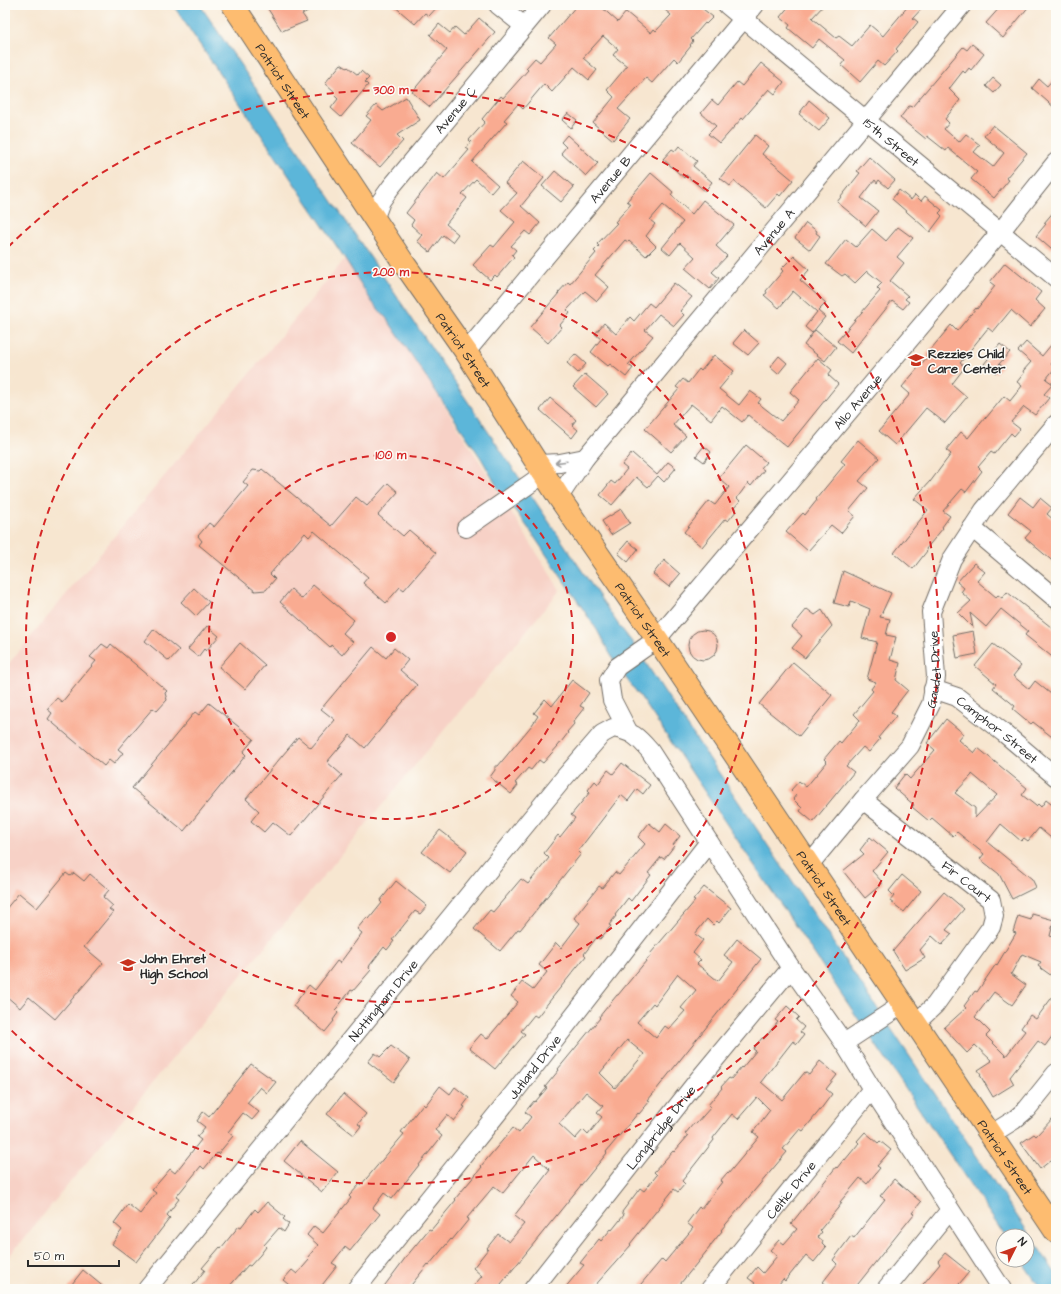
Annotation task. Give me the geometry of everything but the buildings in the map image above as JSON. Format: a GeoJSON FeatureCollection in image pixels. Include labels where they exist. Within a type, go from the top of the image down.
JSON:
{"type":"FeatureCollection","features":[{"type":"Feature","properties":{"kind":"main road","name":"Patriot Street"},"geometry":{"type":"LineString","coordinates":[[233,5],[374,218],[466,352],[538,473],[560,499],[650,644],[809,865],[900,1007],[916,1023],[1056,1232]]}},
{"type":"Feature","properties":{"kind":"street"},"geometry":{"type":"LineString","coordinates":[[498,5],[524,26]]}},
{"type":"Feature","properties":{"kind":"street","name":"Avenue C"},"geometry":{"type":"LineString","coordinates":[[374,218],[381,201],[391,187],[542,5]]}},
{"type":"Feature","properties":{"kind":"street","name":"15th Street"},"geometry":{"type":"LineString","coordinates":[[726,5],[1056,278]]}},
{"type":"Feature","properties":{"kind":"street","name":"Avenue B"},"geometry":{"type":"LineString","coordinates":[[466,352],[755,5]]}},
{"type":"Feature","properties":{"kind":"street","name":"Avenue A"},"geometry":{"type":"LineString","coordinates":[[560,499],[563,491],[585,458],[962,5]]}},
{"type":"Feature","properties":{"kind":"street","name":"Allo Avenue"},"geometry":{"type":"LineString","coordinates":[[628,731],[612,700],[609,680],[617,667],[650,644],[1000,231],[1056,162]]}},
{"type":"Feature","properties":{"kind":"street","name":"Gaudet Drive"},"geometry":{"type":"LineString","coordinates":[[809,865],[910,746],[931,704],[936,676],[931,612],[952,559],[984,510],[1056,424]]}},
{"type":"Feature","properties":{"kind":"street"},"geometry":{"type":"LineString","coordinates":[[466,528],[497,506],[538,473],[560,463],[585,458]]}},
{"type":"Feature","properties":{"kind":"street"},"geometry":{"type":"LineString","coordinates":[[972,528],[1056,599]]}},
{"type":"Feature","properties":{"kind":"street","name":"Camphor Street"},"geometry":{"type":"LineString","coordinates":[[933,690],[957,697],[1004,733],[1056,777]]}},
{"type":"Feature","properties":{"kind":"street","name":"Nottingham Drive"},"geometry":{"type":"LineString","coordinates":[[147,1289],[564,778],[602,734],[613,728],[628,731]]}},
{"type":"Feature","properties":{"kind":"street"},"geometry":{"type":"LineString","coordinates":[[628,731],[638,738],[650,752],[791,968],[851,1039],[872,1089],[1002,1289]]}},
{"type":"Feature","properties":{"kind":"street","name":"Fir Court"},"geometry":{"type":"LineString","coordinates":[[863,800],[991,900],[994,916],[991,927],[935,1005],[916,1023]]}},
{"type":"Feature","properties":{"kind":"street","name":"Jutland Drive"},"geometry":{"type":"LineString","coordinates":[[356,1289],[513,1094],[709,842]]}},
{"type":"Feature","properties":{"kind":"street","name":"Longbridge Drive"},"geometry":{"type":"LineString","coordinates":[[533,1289],[698,1080],[791,968]]}},
{"type":"Feature","properties":{"kind":"street"},"geometry":{"type":"LineString","coordinates":[[851,1039],[900,1007]]}},
{"type":"Feature","properties":{"kind":"street"},"geometry":{"type":"LineString","coordinates":[[990,1135],[1014,1120],[1027,1108],[1056,1073]]}},
{"type":"Feature","properties":{"kind":"street","name":"Celtic Drive"},"geometry":{"type":"LineString","coordinates":[[710,1289],[872,1089]]}},
{"type":"Feature","properties":{"kind":"street"},"geometry":{"type":"LineString","coordinates":[[886,1289],[950,1210]]}},
{"type":"Feature","properties":{"kind":"shaded area","name":"John Ehret High School"},"geometry":{"type":"Polygon","coordinates":[[[349,254],[560,590],[5,1261],[5,668],[349,254]]]}},
{"type":"Feature","properties":{"kind":"water"},"geometry":{"type":"Polygon","coordinates":[[[173,5],[200,5],[618,624],[632,642],[1025,1228],[1000,1228],[642,699],[622,673],[597,630],[529,529],[498,488],[481,458],[387,319],[372,302],[344,257],[173,5]]]}},
{"type":"Feature","properties":{"kind":"water"},"geometry":{"type":"Polygon","coordinates":[[[1035,1243],[1056,1274],[1056,1289],[1041,1289],[1027,1268],[1035,1268],[1035,1243]]]}},
{"type":"Feature","properties":{"kind":"place","name":"Rezzies Child Care Center"},"geometry":{"type":"Point","coordinates":[916,360]}},
{"type":"Feature","properties":{"kind":"place","name":"John Ehret High School"},"geometry":{"type":"Point","coordinates":[128,965]}}]}
